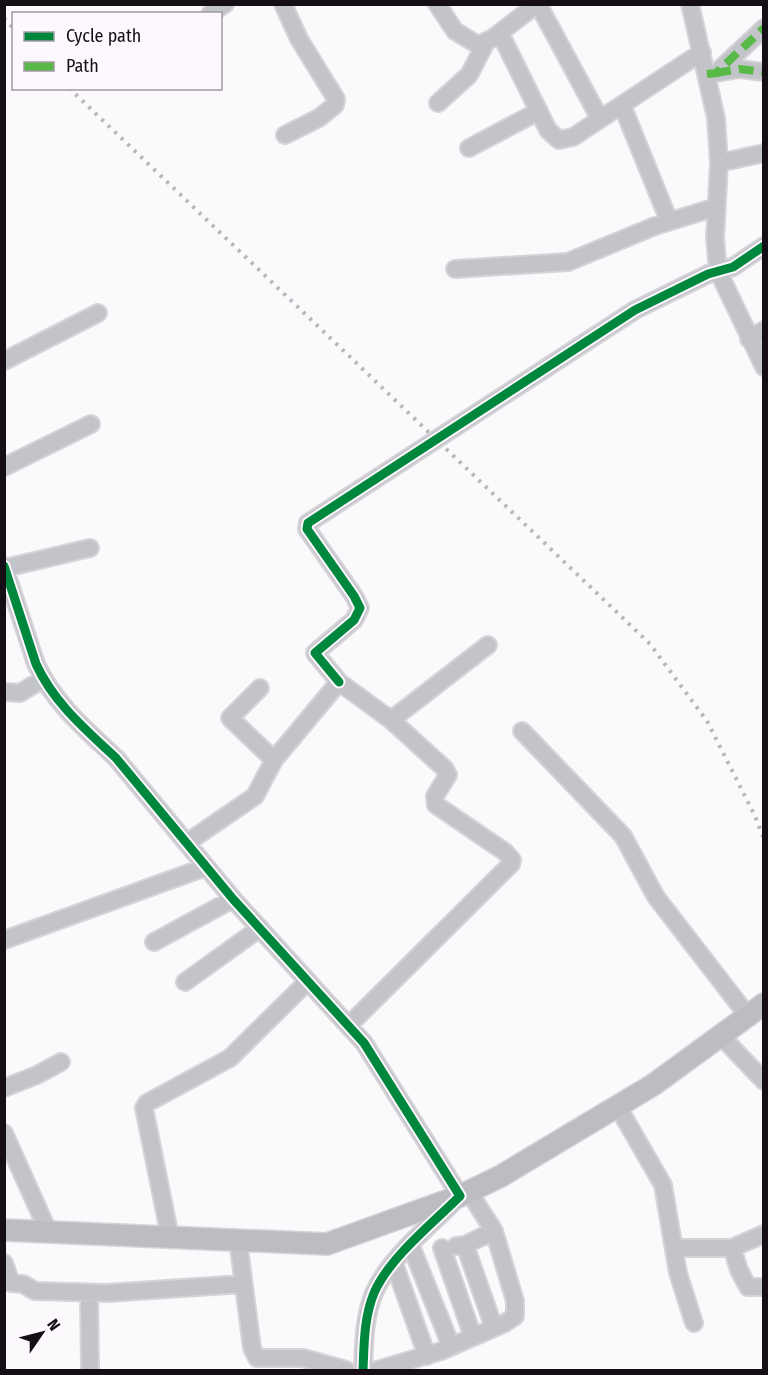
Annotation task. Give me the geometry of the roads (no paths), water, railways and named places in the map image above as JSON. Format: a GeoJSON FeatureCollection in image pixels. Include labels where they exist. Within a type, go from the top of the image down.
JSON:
{"type":"FeatureCollection","features":[{"type":"Feature","properties":{"kind":"main road"},"geometry":{"type":"LineString","coordinates":[[4,1230],[327,1244],[464,1194],[501,1176],[618,1107],[756,1010]]}},
{"type":"Feature","properties":{"kind":"street"},"geometry":{"type":"LineString","coordinates":[[283,4],[308,55],[336,99],[332,110],[285,135]]}},
{"type":"Feature","properties":{"kind":"street"},"geometry":{"type":"LineString","coordinates":[[437,4],[462,36],[478,45],[485,44]]}},
{"type":"Feature","properties":{"kind":"street"},"geometry":{"type":"LineString","coordinates":[[438,104],[469,75],[485,44],[537,4],[600,119]]}},
{"type":"Feature","properties":{"kind":"street"},"geometry":{"type":"LineString","coordinates":[[690,4],[702,52],[711,73],[716,118],[719,163],[716,207],[718,271],[764,367]]}},
{"type":"Feature","properties":{"kind":"street"},"geometry":{"type":"LineString","coordinates":[[711,73],[764,28]]}},
{"type":"Feature","properties":{"kind":"street"},"geometry":{"type":"LineString","coordinates":[[500,33],[552,136],[559,140],[567,140],[702,52]]}},
{"type":"Feature","properties":{"kind":"street"},"geometry":{"type":"LineString","coordinates":[[711,73],[740,69],[764,72]]}},
{"type":"Feature","properties":{"kind":"street"},"geometry":{"type":"LineString","coordinates":[[622,105],[669,221]]}},
{"type":"Feature","properties":{"kind":"street"},"geometry":{"type":"LineString","coordinates":[[469,148],[539,111]]}},
{"type":"Feature","properties":{"kind":"street"},"geometry":{"type":"LineString","coordinates":[[719,163],[764,153]]}},
{"type":"Feature","properties":{"kind":"street"},"geometry":{"type":"LineString","coordinates":[[455,269],[568,262],[669,221],[716,207]]}},
{"type":"Feature","properties":{"kind":"street"},"geometry":{"type":"LineString","coordinates":[[349,1025],[512,862],[505,852],[439,808],[435,796],[447,777],[447,772],[391,720],[339,682],[315,653],[354,620],[360,608],[307,529],[308,523],[635,310],[718,271],[733,267],[764,246]]}},
{"type":"Feature","properties":{"kind":"street"},"geometry":{"type":"LineString","coordinates":[[4,361],[98,313]]}},
{"type":"Feature","properties":{"kind":"street"},"geometry":{"type":"LineString","coordinates":[[749,339],[764,330]]}},
{"type":"Feature","properties":{"kind":"street"},"geometry":{"type":"LineString","coordinates":[[4,467],[91,424]]}},
{"type":"Feature","properties":{"kind":"street"},"geometry":{"type":"LineString","coordinates":[[90,548],[5,567],[43,680],[64,708],[93,739],[116,758],[233,899],[349,1025],[382,1070],[464,1194],[494,1231],[516,1311],[512,1319],[427,1356],[377,1371]]}},
{"type":"Feature","properties":{"kind":"street"},"geometry":{"type":"LineString","coordinates":[[391,720],[488,645]]}},
{"type":"Feature","properties":{"kind":"street"},"geometry":{"type":"LineString","coordinates":[[4,692],[20,693],[43,680]]}},
{"type":"Feature","properties":{"kind":"street"},"geometry":{"type":"LineString","coordinates":[[188,842],[255,796],[274,760],[339,682]]}},
{"type":"Feature","properties":{"kind":"street"},"geometry":{"type":"LineString","coordinates":[[260,688],[232,715],[231,721],[274,760]]}},
{"type":"Feature","properties":{"kind":"street"},"geometry":{"type":"LineString","coordinates":[[522,731],[624,836],[656,897],[756,1010]]}},
{"type":"Feature","properties":{"kind":"street"},"geometry":{"type":"LineString","coordinates":[[4,940],[206,867]]}},
{"type":"Feature","properties":{"kind":"street"},"geometry":{"type":"LineString","coordinates":[[154,942],[233,899]]}},
{"type":"Feature","properties":{"kind":"street"},"geometry":{"type":"LineString","coordinates":[[185,982],[260,928]]}},
{"type":"Feature","properties":{"kind":"street"},"geometry":{"type":"LineString","coordinates":[[170,1237],[144,1108],[154,1099],[230,1059],[308,981]]}},
{"type":"Feature","properties":{"kind":"street"},"geometry":{"type":"LineString","coordinates":[[721,1036],[764,1081]]}},
{"type":"Feature","properties":{"kind":"street"},"geometry":{"type":"LineString","coordinates":[[4,1088],[37,1075],[61,1062]]}},
{"type":"Feature","properties":{"kind":"street"},"geometry":{"type":"LineString","coordinates":[[618,1107],[661,1180],[682,1287],[694,1323]]}},
{"type":"Feature","properties":{"kind":"street"},"geometry":{"type":"LineString","coordinates":[[4,1133],[48,1232]]}},
{"type":"Feature","properties":{"kind":"street"},"geometry":{"type":"LineString","coordinates":[[363,1371],[369,1307],[375,1292],[394,1263],[464,1194]]}},
{"type":"Feature","properties":{"kind":"street"},"geometry":{"type":"LineString","coordinates":[[415,1242],[442,1248],[465,1245],[494,1231]]}},
{"type":"Feature","properties":{"kind":"street"},"geometry":{"type":"LineString","coordinates":[[674,1248],[732,1248],[764,1234]]}},
{"type":"Feature","properties":{"kind":"street"},"geometry":{"type":"LineString","coordinates":[[238,1240],[256,1364],[303,1358],[346,1371]]}},
{"type":"Feature","properties":{"kind":"street"},"geometry":{"type":"LineString","coordinates":[[415,1242],[452,1346]]}},
{"type":"Feature","properties":{"kind":"street"},"geometry":{"type":"LineString","coordinates":[[465,1245],[494,1328]]}},
{"type":"Feature","properties":{"kind":"street"},"geometry":{"type":"LineString","coordinates":[[442,1248],[473,1337]]}},
{"type":"Feature","properties":{"kind":"street"},"geometry":{"type":"LineString","coordinates":[[732,1248],[739,1270],[748,1287],[764,1287]]}},
{"type":"Feature","properties":{"kind":"street"},"geometry":{"type":"LineString","coordinates":[[4,1263],[11,1283],[23,1284],[35,1291],[155,1292],[243,1284]]}},
{"type":"Feature","properties":{"kind":"street"},"geometry":{"type":"LineString","coordinates":[[394,1263],[427,1356]]}},
{"type":"Feature","properties":{"kind":"street"},"geometry":{"type":"LineString","coordinates":[[89,1293],[90,1368]]}},
{"type":"Feature","properties":{"kind":"railway"},"geometry":{"type":"LineString","coordinates":[[4,18],[12,27]]}},
{"type":"Feature","properties":{"kind":"railway"},"geometry":{"type":"LineString","coordinates":[[71,90],[650,644],[707,721],[755,816],[764,839]]}}]}
